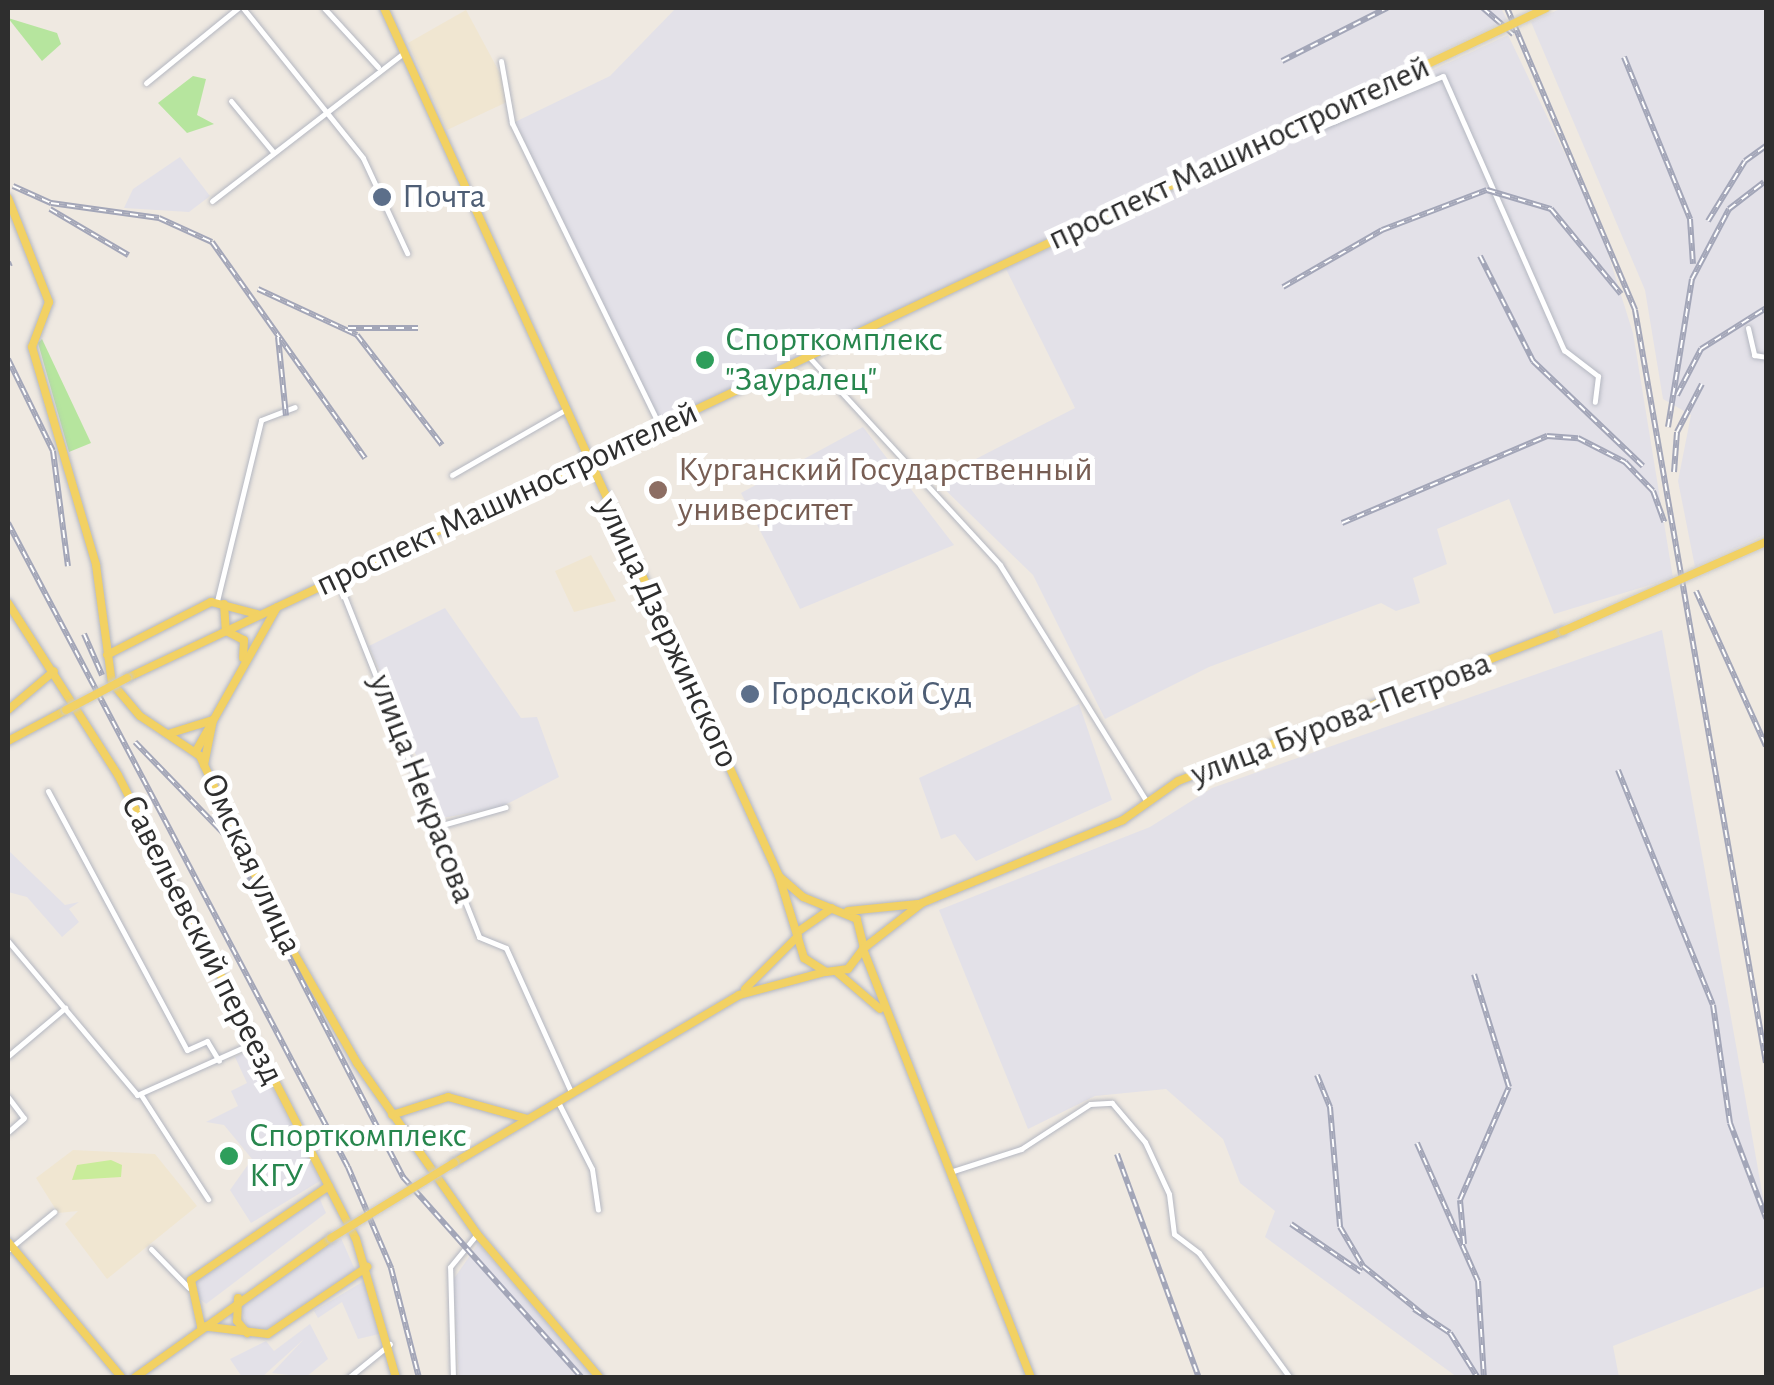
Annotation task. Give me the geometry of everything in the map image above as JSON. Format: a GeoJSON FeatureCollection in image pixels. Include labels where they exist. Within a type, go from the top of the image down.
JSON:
{"type":"FeatureCollection","features":[{"type":"Feature","properties":{"kind":"main road","name":"улица Дзержинского"},"geometry":{"type":"LineString","coordinates":[[384,8],[779,876],[798,933]]}},
{"type":"Feature","properties":{"kind":"main road","name":"проспект Машиностроителей"},"geometry":{"type":"LineString","coordinates":[[8,741],[258,614],[1546,8]]}},
{"type":"Feature","properties":{"kind":"main road","name":"Омская улица"},"geometry":{"type":"LineString","coordinates":[[8,198],[50,302],[32,348],[96,565],[108,654],[118,692],[167,734],[196,751],[303,973],[392,1115],[478,1234],[600,1378]]}},
{"type":"Feature","properties":{"kind":"main road","name":"улица Бурова-Петрова"},"geometry":{"type":"LineString","coordinates":[[863,949],[922,903],[1148,802],[1193,774],[1563,631],[1766,542]]}},
{"type":"Feature","properties":{"kind":"main road"},"geometry":{"type":"LineString","coordinates":[[108,654],[220,602],[258,614]]}},
{"type":"Feature","properties":{"kind":"main road"},"geometry":{"type":"LineString","coordinates":[[220,602],[226,631],[244,640],[241,666]]}},
{"type":"Feature","properties":{"kind":"main road","name":"Савельевский переезд"},"geometry":{"type":"LineString","coordinates":[[8,604],[72,697],[330,1186],[367,1267],[396,1378]]}},
{"type":"Feature","properties":{"kind":"main road"},"geometry":{"type":"LineString","coordinates":[[196,751],[279,605]]}},
{"type":"Feature","properties":{"kind":"main road"},"geometry":{"type":"LineString","coordinates":[[8,710],[54,671]]}},
{"type":"Feature","properties":{"kind":"main road"},"geometry":{"type":"LineString","coordinates":[[167,734],[214,719]]}},
{"type":"Feature","properties":{"kind":"main road"},"geometry":{"type":"LineString","coordinates":[[204,765],[214,719]]}},
{"type":"Feature","properties":{"kind":"main road"},"geometry":{"type":"LineString","coordinates":[[779,876],[803,898],[848,911],[885,1016],[1030,1378]]}},
{"type":"Feature","properties":{"kind":"main road","name":"улица Бурова-Петрова"},"geometry":{"type":"LineString","coordinates":[[848,911],[922,903]]}},
{"type":"Feature","properties":{"kind":"main road"},"geometry":{"type":"LineString","coordinates":[[134,1378],[221,1310],[331,1238],[738,995],[814,912],[837,908]]}},
{"type":"Feature","properties":{"kind":"main road"},"geometry":{"type":"LineString","coordinates":[[798,933],[804,958],[826,972]]}},
{"type":"Feature","properties":{"kind":"main road"},"geometry":{"type":"LineString","coordinates":[[837,972],[863,949]]}},
{"type":"Feature","properties":{"kind":"main road"},"geometry":{"type":"LineString","coordinates":[[738,995],[837,972],[865,988],[885,1016]]}},
{"type":"Feature","properties":{"kind":"main road"},"geometry":{"type":"LineString","coordinates":[[392,1115],[448,1097],[528,1119]]}},
{"type":"Feature","properties":{"kind":"main road"},"geometry":{"type":"LineString","coordinates":[[506,1113],[513,1128]]}},
{"type":"Feature","properties":{"kind":"main road"},"geometry":{"type":"LineString","coordinates":[[201,1326],[189,1288],[258,1229],[330,1186]]}},
{"type":"Feature","properties":{"kind":"main road"},"geometry":{"type":"LineString","coordinates":[[9,1246],[122,1378]]}},
{"type":"Feature","properties":{"kind":"main road"},"geometry":{"type":"LineString","coordinates":[[201,1326],[251,1336],[367,1267]]}},
{"type":"Feature","properties":{"kind":"main road"},"geometry":{"type":"LineString","coordinates":[[238,1298],[237,1321],[251,1336]]}},
{"type":"Feature","properties":{"kind":"main road"},"geometry":{"type":"LineString","coordinates":[[196,1302],[221,1310]]}},
{"type":"Feature","properties":{"kind":"street"},"geometry":{"type":"LineString","coordinates":[[146,83],[241,8],[369,166],[407,254]]}},
{"type":"Feature","properties":{"kind":"street"},"geometry":{"type":"LineString","coordinates":[[324,8],[378,67]]}},
{"type":"Feature","properties":{"kind":"street"},"geometry":{"type":"LineString","coordinates":[[212,201],[378,67],[402,54]]}},
{"type":"Feature","properties":{"kind":"street"},"geometry":{"type":"LineString","coordinates":[[501,61],[512,123],[660,427]]}},
{"type":"Feature","properties":{"kind":"street"},"geometry":{"type":"LineString","coordinates":[[1302,125],[1321,127],[1442,76],[1564,350],[1598,376],[1596,402]]}},
{"type":"Feature","properties":{"kind":"street"},"geometry":{"type":"LineString","coordinates":[[232,100],[274,154]]}},
{"type":"Feature","properties":{"kind":"street"},"geometry":{"type":"LineString","coordinates":[[1748,328],[1754,355],[1766,356]]}},
{"type":"Feature","properties":{"kind":"street"},"geometry":{"type":"LineString","coordinates":[[809,357],[1000,565],[1148,802]]}},
{"type":"Feature","properties":{"kind":"street"},"geometry":{"type":"LineString","coordinates":[[220,602],[260,420],[295,408]]}},
{"type":"Feature","properties":{"kind":"street"},"geometry":{"type":"LineString","coordinates":[[452,475],[564,410]]}},
{"type":"Feature","properties":{"kind":"street","name":"улица Некрасова"},"geometry":{"type":"LineString","coordinates":[[337,578],[442,825],[479,937],[506,948],[572,1094]]}},
{"type":"Feature","properties":{"kind":"street"},"geometry":{"type":"LineString","coordinates":[[48,791],[186,1050],[208,1041],[219,1061]]}},
{"type":"Feature","properties":{"kind":"street"},"geometry":{"type":"LineString","coordinates":[[442,825],[506,807]]}},
{"type":"Feature","properties":{"kind":"street"},"geometry":{"type":"LineString","coordinates":[[8,941],[139,1095],[208,1199]]}},
{"type":"Feature","properties":{"kind":"street"},"geometry":{"type":"LineString","coordinates":[[8,1056],[65,1008]]}},
{"type":"Feature","properties":{"kind":"street"},"geometry":{"type":"LineString","coordinates":[[139,1095],[253,1044]]}},
{"type":"Feature","properties":{"kind":"street"},"geometry":{"type":"LineString","coordinates":[[8,1098],[24,1118],[8,1132]]}},
{"type":"Feature","properties":{"kind":"street"},"geometry":{"type":"LineString","coordinates":[[558,1102],[592,1169],[598,1210]]}},
{"type":"Feature","properties":{"kind":"street"},"geometry":{"type":"LineString","coordinates":[[948,1172],[1021,1149],[1090,1104],[1112,1103],[1145,1142],[1169,1194],[1174,1234],[1199,1254],[1290,1378]]}},
{"type":"Feature","properties":{"kind":"street"},"geometry":{"type":"LineString","coordinates":[[9,1246],[54,1212]]}},
{"type":"Feature","properties":{"kind":"street"},"geometry":{"type":"LineString","coordinates":[[453,1378],[450,1267],[478,1234]]}},
{"type":"Feature","properties":{"kind":"street"},"geometry":{"type":"LineString","coordinates":[[151,1249],[189,1288]]}},
{"type":"Feature","properties":{"kind":"street"},"geometry":{"type":"LineString","coordinates":[[348,1378],[390,1344]]}},
{"type":"Feature","properties":{"kind":"shaded area"},"geometry":{"type":"Polygon","coordinates":[[[676,8],[1501,8],[1507,20],[662,425],[515,122],[610,76],[676,8]]]}},
{"type":"Feature","properties":{"kind":"shaded area"},"geometry":{"type":"Polygon","coordinates":[[[1562,8],[1766,8],[1766,534],[1695,567],[1678,481],[1691,415],[1663,399],[1645,290],[1531,22],[1562,8]]]}},
{"type":"Feature","properties":{"kind":"shaded area"},"geometry":{"type":"Polygon","coordinates":[[[466,10],[509,90],[507,102],[447,130],[408,43],[466,10]]]}},
{"type":"Feature","properties":{"kind":"shaded area"},"geometry":{"type":"Polygon","coordinates":[[[1508,35],[1599,225],[1633,333],[1673,578],[1554,614],[1509,499],[1437,529],[1447,564],[1413,578],[1420,603],[1396,611],[1381,603],[1209,667],[1105,719],[1033,575],[935,480],[1075,408],[1006,269],[1508,35]]]}},
{"type":"Feature","properties":{"kind":"shaded area"},"geometry":{"type":"Polygon","coordinates":[[[180,157],[210,196],[189,212],[124,208],[133,189],[180,157]]]}},
{"type":"Feature","properties":{"kind":"shaded area"},"geometry":{"type":"Polygon","coordinates":[[[863,427],[954,545],[800,609],[741,493],[863,427]]]}},
{"type":"Feature","properties":{"kind":"shaded area"},"geometry":{"type":"Polygon","coordinates":[[[591,555],[616,601],[574,612],[555,571],[591,555]]]}},
{"type":"Feature","properties":{"kind":"shaded area"},"geometry":{"type":"Polygon","coordinates":[[[445,608],[521,718],[537,717],[559,777],[501,807],[443,818],[369,646],[445,608]]]}},
{"type":"Feature","properties":{"kind":"shaded area"},"geometry":{"type":"Polygon","coordinates":[[[1662,630],[1766,1214],[1766,1286],[1613,1346],[1619,1377],[1457,1377],[1265,1237],[1275,1211],[1240,1183],[1223,1139],[1166,1089],[1095,1096],[1028,1129],[939,910],[1150,827],[1212,788],[1662,630]]]}},
{"type":"Feature","properties":{"kind":"shaded area"},"geometry":{"type":"Polygon","coordinates":[[[1079,704],[1112,800],[976,861],[955,834],[941,839],[919,778],[1079,704]]]}},
{"type":"Feature","properties":{"kind":"shaded area"},"geometry":{"type":"Polygon","coordinates":[[[8,850],[65,905],[79,902],[69,909],[79,922],[62,937],[27,897],[8,892],[8,850]]]}},
{"type":"Feature","properties":{"kind":"shaded area"},"geometry":{"type":"Polygon","coordinates":[[[252,1049],[320,1181],[251,1223],[230,1190],[252,1159],[224,1125],[206,1122],[238,1106],[231,1091],[247,1083],[235,1057],[252,1049]]]}},
{"type":"Feature","properties":{"kind":"shaded area"},"geometry":{"type":"Polygon","coordinates":[[[73,1150],[155,1154],[197,1206],[107,1279],[65,1224],[78,1211],[58,1213],[36,1178],[73,1150]]]}},
{"type":"Feature","properties":{"kind":"shaded area"},"geometry":{"type":"Polygon","coordinates":[[[318,1195],[326,1213],[206,1304],[193,1293],[192,1283],[318,1195]]]}},
{"type":"Feature","properties":{"kind":"shaded area"},"geometry":{"type":"Polygon","coordinates":[[[341,1238],[356,1272],[259,1333],[248,1329],[240,1304],[341,1238]]]}},
{"type":"Feature","properties":{"kind":"shaded area"},"geometry":{"type":"Polygon","coordinates":[[[478,1244],[594,1377],[459,1377],[453,1280],[478,1244]]]}},
{"type":"Feature","properties":{"kind":"shaded area"},"geometry":{"type":"Polygon","coordinates":[[[364,1281],[379,1334],[358,1339],[342,1302],[318,1318],[314,1311],[364,1281]]]}},
{"type":"Feature","properties":{"kind":"shaded area"},"geometry":{"type":"Polygon","coordinates":[[[310,1324],[328,1359],[306,1377],[272,1373],[304,1339],[262,1377],[242,1377],[230,1359],[266,1341],[274,1351],[310,1324]]]}},
{"type":"Feature","properties":{"kind":"green space"},"geometry":{"type":"Polygon","coordinates":[[[8,18],[57,33],[61,44],[42,61],[8,18]]]}},
{"type":"Feature","properties":{"kind":"green space"},"geometry":{"type":"Polygon","coordinates":[[[193,76],[206,79],[197,115],[214,124],[187,133],[158,103],[193,76]]]}},
{"type":"Feature","properties":{"kind":"green space"},"geometry":{"type":"Polygon","coordinates":[[[42,339],[91,443],[69,452],[38,343],[42,339]]]}},
{"type":"Feature","properties":{"kind":"green space"},"geometry":{"type":"Polygon","coordinates":[[[111,1160],[122,1165],[121,1177],[72,1180],[77,1165],[111,1160]]]}},
{"type":"Feature","properties":{"kind":"railway"},"geometry":{"type":"LineString","coordinates":[[1282,61],[1387,8]]}},
{"type":"Feature","properties":{"kind":"railway"},"geometry":{"type":"LineString","coordinates":[[1483,8],[1513,34]]}},
{"type":"Feature","properties":{"kind":"railway"},"geometry":{"type":"LineString","coordinates":[[1507,8],[1635,310],[1766,1063]]}},
{"type":"Feature","properties":{"kind":"railway"},"geometry":{"type":"LineString","coordinates":[[1624,57],[1690,219],[1693,264]]}},
{"type":"Feature","properties":{"kind":"railway"},"geometry":{"type":"LineString","coordinates":[[1708,221],[1745,161],[1766,146]]}},
{"type":"Feature","properties":{"kind":"railway"},"geometry":{"type":"LineString","coordinates":[[1668,427],[1692,279],[1729,209],[1764,182]]}},
{"type":"Feature","properties":{"kind":"railway"},"geometry":{"type":"LineString","coordinates":[[13,186],[51,203],[159,218],[212,242],[365,458]]}},
{"type":"Feature","properties":{"kind":"railway"},"geometry":{"type":"LineString","coordinates":[[1283,287],[1382,230],[1487,190],[1551,209],[1621,294]]}},
{"type":"Feature","properties":{"kind":"railway"},"geometry":{"type":"LineString","coordinates":[[50,209],[128,255]]}},
{"type":"Feature","properties":{"kind":"railway"},"geometry":{"type":"LineString","coordinates":[[1480,256],[1533,361],[1643,466]]}},
{"type":"Feature","properties":{"kind":"railway"},"geometry":{"type":"LineString","coordinates":[[8,262],[10,267]]}},
{"type":"Feature","properties":{"kind":"railway"},"geometry":{"type":"LineString","coordinates":[[258,289],[357,335],[442,445]]}},
{"type":"Feature","properties":{"kind":"railway"},"geometry":{"type":"LineString","coordinates":[[1677,395],[1701,349],[1766,308]]}},
{"type":"Feature","properties":{"kind":"railway"},"geometry":{"type":"LineString","coordinates":[[348,328],[418,328]]}},
{"type":"Feature","properties":{"kind":"railway"},"geometry":{"type":"LineString","coordinates":[[278,337],[286,416]]}},
{"type":"Feature","properties":{"kind":"railway"},"geometry":{"type":"LineString","coordinates":[[8,359],[53,451],[68,566]]}},
{"type":"Feature","properties":{"kind":"railway"},"geometry":{"type":"LineString","coordinates":[[1674,472],[1677,432],[1702,384]]}},
{"type":"Feature","properties":{"kind":"railway"},"geometry":{"type":"LineString","coordinates":[[1342,523],[1547,436],[1578,438],[1625,462],[1653,491],[1664,522]]}},
{"type":"Feature","properties":{"kind":"railway"},"geometry":{"type":"LineString","coordinates":[[8,523],[348,1167],[391,1268],[419,1378]]}},
{"type":"Feature","properties":{"kind":"railway"},"geometry":{"type":"LineString","coordinates":[[1696,591],[1766,746]]}},
{"type":"Feature","properties":{"kind":"railway"},"geometry":{"type":"LineString","coordinates":[[84,634],[102,675]]}},
{"type":"Feature","properties":{"kind":"railway"},"geometry":{"type":"LineString","coordinates":[[135,742],[228,838],[403,1177],[582,1378]]}},
{"type":"Feature","properties":{"kind":"railway"},"geometry":{"type":"LineString","coordinates":[[1618,770],[1713,1005],[1730,1123],[1766,1218]]}},
{"type":"Feature","properties":{"kind":"railway"},"geometry":{"type":"LineString","coordinates":[[1464,1244],[1460,1200],[1509,1087],[1474,974]]}},
{"type":"Feature","properties":{"kind":"railway"},"geometry":{"type":"LineString","coordinates":[[1317,1075],[1330,1107],[1340,1227],[1363,1266],[1425,1316]]}},
{"type":"Feature","properties":{"kind":"railway"},"geometry":{"type":"LineString","coordinates":[[1417,1143],[1478,1281],[1484,1378]]}},
{"type":"Feature","properties":{"kind":"railway"},"geometry":{"type":"LineString","coordinates":[[1117,1154],[1199,1378]]}},
{"type":"Feature","properties":{"kind":"railway"},"geometry":{"type":"LineString","coordinates":[[1291,1224],[1361,1272]]}},
{"type":"Feature","properties":{"kind":"railway"},"geometry":{"type":"LineString","coordinates":[[1414,1309],[1450,1333],[1478,1378]]}},
{"type":"Feature","properties":{"kind":"place","name":"Почта"},"geometry":{"type":"Point","coordinates":[382,197]}},
{"type":"Feature","properties":{"kind":"place","name":"Спорткомплекс \"Зауралец\""},"geometry":{"type":"Point","coordinates":[705,360]}},
{"type":"Feature","properties":{"kind":"place","name":"Курганский Государственный университет"},"geometry":{"type":"Point","coordinates":[658,490]}},
{"type":"Feature","properties":{"kind":"place","name":"Городской Суд"},"geometry":{"type":"Point","coordinates":[750,694]}},
{"type":"Feature","properties":{"kind":"place","name":"Спорткомплекс КГУ"},"geometry":{"type":"Point","coordinates":[229,1156]}}]}
